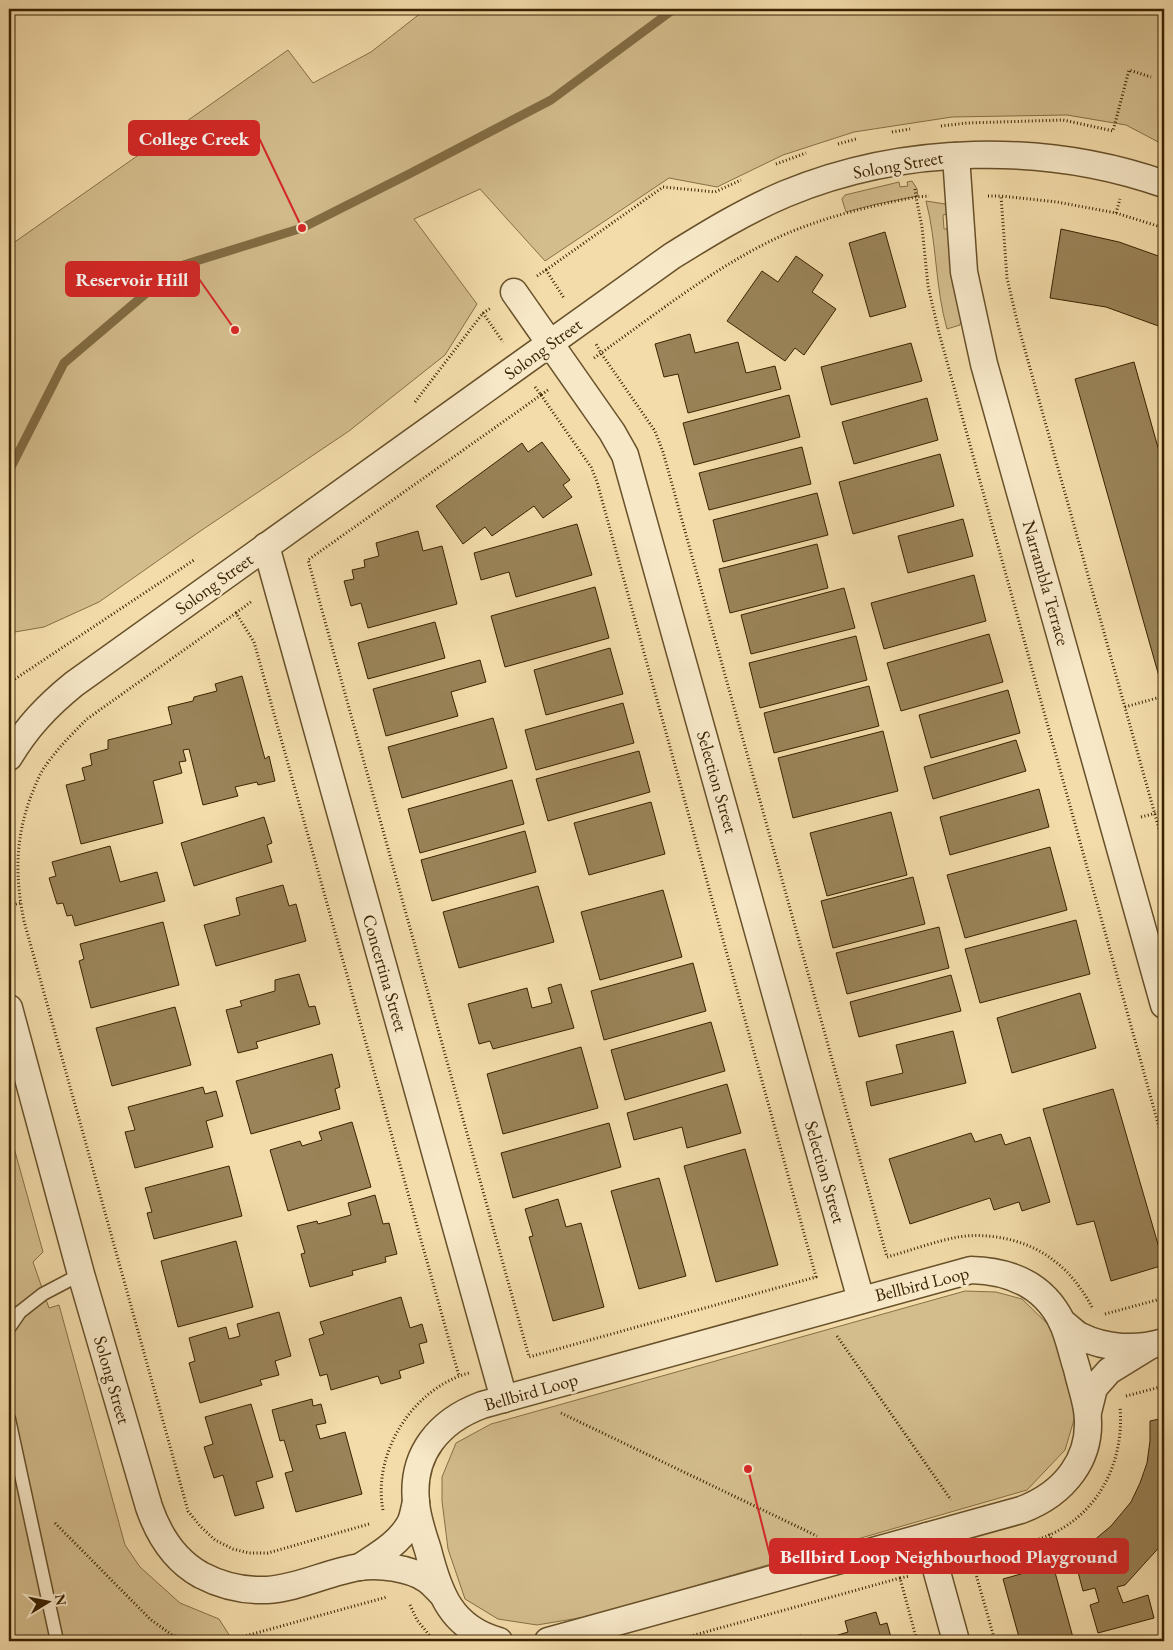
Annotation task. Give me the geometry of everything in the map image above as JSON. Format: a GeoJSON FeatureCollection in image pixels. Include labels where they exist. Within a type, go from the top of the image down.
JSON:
{"type":"FeatureCollection","features":[{"type":"Feature","properties":{"kind":"street","name":"Solong Street"},"geometry":{"type":"LineString","coordinates":[[9,757],[34,721],[53,701],[74,684],[672,256],[709,232],[747,212],[787,194],[836,177],[912,160],[956,156],[1012,155],[1076,162],[1115,169],[1164,184]]}},
{"type":"Feature","properties":{"kind":"street","name":"Narrambla Terrace"},"geometry":{"type":"LineString","coordinates":[[956,156],[964,272],[984,364],[1164,1005]]}},
{"type":"Feature","properties":{"kind":"street","name":"Selection Street"},"geometry":{"type":"LineString","coordinates":[[514,292],[616,437],[625,455],[861,1300]]}},
{"type":"Feature","properties":{"kind":"street","name":"Concertina Street"},"geometry":{"type":"LineString","coordinates":[[266,546],[504,1399]]}},
{"type":"Feature","properties":{"kind":"street","name":"Solong Street"},"geometry":{"type":"LineString","coordinates":[[9,1008],[81,1274],[148,1507],[155,1526],[165,1543],[178,1558],[194,1571],[210,1580],[229,1587],[268,1590],[360,1567],[387,1567],[406,1570],[427,1579],[440,1592]]}},
{"type":"Feature","properties":{"kind":"street","name":"Bellbird Loop"},"geometry":{"type":"LineString","coordinates":[[499,1641],[478,1633],[466,1625],[447,1604],[440,1592],[418,1517],[416,1486],[418,1470],[423,1455],[441,1429],[453,1419],[467,1411],[504,1399],[972,1270],[987,1270],[1018,1278],[1044,1296],[1054,1308],[1068,1336],[1088,1412],[1086,1440],[1076,1467],[1059,1489],[1035,1505],[548,1641]]}},
{"type":"Feature","properties":{"kind":"street"},"geometry":{"type":"LineString","coordinates":[[1062,1322],[1079,1336],[1103,1345],[1121,1347],[1156,1344]]}},
{"type":"Feature","properties":{"kind":"street"},"geometry":{"type":"LineString","coordinates":[[1088,1412],[1094,1388],[1109,1371],[1156,1344]]}},
{"type":"Feature","properties":{"kind":"street","name":"Solong Street"},"geometry":{"type":"LineString","coordinates":[[360,1567],[397,1540],[410,1524],[416,1502]]}},
{"type":"Feature","properties":{"kind":"street"},"geometry":{"type":"LineString","coordinates":[[927,1536],[956,1641]]}},
{"type":"Feature","properties":{"kind":"lane"},"geometry":{"type":"LineString","coordinates":[[9,1328],[20,1312],[43,1294],[81,1274]]}},
{"type":"Feature","properties":{"kind":"lane"},"geometry":{"type":"LineString","coordinates":[[9,1419],[58,1641]]}},
{"type":"Feature","properties":{"kind":"path"},"geometry":{"type":"LineString","coordinates":[[1113,131],[1129,70],[1151,77]]}},
{"type":"Feature","properties":{"kind":"path"},"geometry":{"type":"LineString","coordinates":[[1164,228],[1116,213],[1057,202],[1001,196],[1007,278],[1018,324],[1164,847]]}},
{"type":"Feature","properties":{"kind":"path"},"geometry":{"type":"LineString","coordinates":[[1093,1309],[1085,1294],[1071,1276],[1053,1259],[1027,1245],[1003,1238],[982,1236],[958,1237],[887,1257],[663,452],[655,431],[601,353],[716,272],[780,237],[829,217],[916,197],[922,227],[928,286],[939,333],[1164,1145]]}},
{"type":"Feature","properties":{"kind":"path"},"geometry":{"type":"LineString","coordinates":[[408,407],[416,401],[483,313]]}},
{"type":"Feature","properties":{"kind":"path"},"geometry":{"type":"LineString","coordinates":[[542,396],[591,467],[597,482],[816,1277],[529,1357],[308,560],[542,396]]}},
{"type":"Feature","properties":{"kind":"path"},"geometry":{"type":"LineString","coordinates":[[9,683],[199,556]]}},
{"type":"Feature","properties":{"kind":"path"},"geometry":{"type":"LineString","coordinates":[[376,1522],[268,1552],[249,1553],[233,1549],[215,1540],[188,1511],[20,903],[17,864],[20,833],[26,810],[44,768],[70,736],[87,720],[236,613],[254,642],[459,1376],[439,1387],[422,1400],[407,1416],[395,1435],[386,1458],[382,1479],[381,1500],[383,1510]]}},
{"type":"Feature","properties":{"kind":"path"},"geometry":{"type":"LineString","coordinates":[[1125,707],[1164,696]]}},
{"type":"Feature","properties":{"kind":"path"},"geometry":{"type":"LineString","coordinates":[[9,906],[20,903]]}},
{"type":"Feature","properties":{"kind":"path"},"geometry":{"type":"LineString","coordinates":[[1097,1316],[1164,1298]]}},
{"type":"Feature","properties":{"kind":"path"},"geometry":{"type":"LineString","coordinates":[[673,1641],[972,1557],[957,1510],[835,1332]]}},
{"type":"Feature","properties":{"kind":"path"},"geometry":{"type":"LineString","coordinates":[[560,1412],[824,1540],[835,1550],[846,1593]]}},
{"type":"Feature","properties":{"kind":"path"},"geometry":{"type":"LineString","coordinates":[[32,1524],[52,1521],[150,1619],[172,1634],[193,1641],[227,1641],[395,1595]]}},
{"type":"Feature","properties":{"kind":"path"},"geometry":{"type":"LineString","coordinates":[[1049,1534],[1066,1566]]}},
{"type":"Feature","properties":{"kind":"path"},"geometry":{"type":"LineString","coordinates":[[900,1578],[917,1641]]}},
{"type":"Feature","properties":{"kind":"path"},"geometry":{"type":"LineString","coordinates":[[408,1600],[417,1620],[434,1641]]}},
{"type":"Feature","properties":{"kind":"shaded area"},"geometry":{"type":"Polygon","coordinates":[[[426,9],[1164,9],[1164,145],[1126,125],[1067,115],[952,117],[854,132],[783,155],[717,187],[669,178],[545,261],[480,189],[414,219],[477,304],[445,355],[349,431],[99,602],[44,627],[9,633],[9,246],[288,50],[313,83],[371,52],[426,9]]]}},
{"type":"Feature","properties":{"kind":"shaded area"},"geometry":{"type":"Polygon","coordinates":[[[912,181],[917,189],[918,196],[846,212],[842,199],[845,195],[899,182],[900,187],[908,186],[907,182],[912,181]]]}},
{"type":"Feature","properties":{"kind":"shaded area"},"geometry":{"type":"Polygon","coordinates":[[[926,201],[945,204],[948,214],[943,215],[944,229],[949,229],[956,298],[961,320],[960,325],[947,329],[940,297],[930,217],[926,201]]]}},
{"type":"Feature","properties":{"kind":"shaded area"},"geometry":{"type":"Polygon","coordinates":[[[9,1130],[43,1252],[33,1262],[49,1308],[59,1305],[125,1545],[140,1567],[180,1603],[219,1619],[233,1641],[9,1641],[9,1130]]]}},
{"type":"Feature","properties":{"kind":"shaded area"},"geometry":{"type":"Polygon","coordinates":[[[965,1291],[996,1292],[1022,1299],[1057,1333],[1079,1403],[1065,1450],[1027,1490],[591,1616],[537,1625],[498,1619],[465,1599],[448,1549],[442,1501],[442,1477],[456,1443],[491,1424],[965,1291]]]}},
{"type":"Feature","properties":{"kind":"building"},"geometry":{"type":"Polygon","coordinates":[[[1061,229],[1119,242],[1164,258],[1164,328],[1106,307],[1050,298],[1061,229]]]}},
{"type":"Feature","properties":{"kind":"building"},"geometry":{"type":"Polygon","coordinates":[[[885,232],[906,307],[870,317],[849,243],[885,232]]]}},
{"type":"Feature","properties":{"kind":"building"},"geometry":{"type":"Polygon","coordinates":[[[796,256],[823,275],[812,292],[836,309],[804,355],[795,348],[785,361],[727,321],[762,271],[778,282],[796,256]]]}},
{"type":"Feature","properties":{"kind":"building"},"geometry":{"type":"Polygon","coordinates":[[[690,334],[695,353],[738,342],[746,373],[775,366],[781,389],[688,413],[678,374],[664,377],[655,344],[690,334]]]}},
{"type":"Feature","properties":{"kind":"building"},"geometry":{"type":"Polygon","coordinates":[[[911,343],[922,381],[831,405],[821,367],[911,343]]]}},
{"type":"Feature","properties":{"kind":"building"},"geometry":{"type":"Polygon","coordinates":[[[1134,362],[1164,469],[1164,686],[1162,687],[1075,379],[1134,362]]]}},
{"type":"Feature","properties":{"kind":"building"},"geometry":{"type":"Polygon","coordinates":[[[789,395],[800,437],[694,465],[683,423],[789,395]]]}},
{"type":"Feature","properties":{"kind":"building"},"geometry":{"type":"Polygon","coordinates":[[[927,398],[938,440],[854,464],[842,422],[927,398]]]}},
{"type":"Feature","properties":{"kind":"building"},"geometry":{"type":"Polygon","coordinates":[[[542,442],[570,480],[563,485],[572,497],[543,518],[534,506],[492,536],[485,527],[463,544],[436,506],[522,443],[528,452],[542,442]]]}},
{"type":"Feature","properties":{"kind":"building"},"geometry":{"type":"Polygon","coordinates":[[[802,447],[811,484],[709,510],[699,473],[802,447]]]}},
{"type":"Feature","properties":{"kind":"building"},"geometry":{"type":"Polygon","coordinates":[[[940,454],[954,506],[853,534],[839,482],[940,454]]]}},
{"type":"Feature","properties":{"kind":"building"},"geometry":{"type":"Polygon","coordinates":[[[817,493],[828,535],[723,562],[713,520],[817,493]]]}},
{"type":"Feature","properties":{"kind":"building"},"geometry":{"type":"Polygon","coordinates":[[[963,519],[973,556],[908,573],[898,536],[963,519]]]}},
{"type":"Feature","properties":{"kind":"building"},"geometry":{"type":"Polygon","coordinates":[[[577,524],[592,575],[516,597],[509,572],[481,580],[474,553],[577,524]]]}},
{"type":"Feature","properties":{"kind":"building"},"geometry":{"type":"Polygon","coordinates":[[[418,531],[423,551],[442,546],[457,604],[368,628],[361,603],[351,606],[344,581],[354,579],[352,570],[365,567],[364,560],[379,556],[376,543],[418,531]]]}},
{"type":"Feature","properties":{"kind":"building"},"geometry":{"type":"Polygon","coordinates":[[[817,544],[828,588],[730,613],[719,569],[817,544]]]}},
{"type":"Feature","properties":{"kind":"building"},"geometry":{"type":"Polygon","coordinates":[[[974,575],[986,621],[884,649],[871,603],[974,575]]]}},
{"type":"Feature","properties":{"kind":"building"},"geometry":{"type":"Polygon","coordinates":[[[595,587],[609,638],[505,667],[491,616],[595,587]]]}},
{"type":"Feature","properties":{"kind":"building"},"geometry":{"type":"Polygon","coordinates":[[[844,588],[855,628],[751,654],[741,615],[844,588]]]}},
{"type":"Feature","properties":{"kind":"building"},"geometry":{"type":"Polygon","coordinates":[[[435,622],[445,658],[368,679],[358,643],[435,622]]]}},
{"type":"Feature","properties":{"kind":"building"},"geometry":{"type":"Polygon","coordinates":[[[989,634],[1003,682],[901,711],[887,663],[989,634]]]}},
{"type":"Feature","properties":{"kind":"building"},"geometry":{"type":"Polygon","coordinates":[[[856,636],[867,680],[760,708],[749,663],[856,636]]]}},
{"type":"Feature","properties":{"kind":"building"},"geometry":{"type":"Polygon","coordinates":[[[610,648],[623,694],[546,715],[534,670],[610,648]]]}},
{"type":"Feature","properties":{"kind":"building"},"geometry":{"type":"Polygon","coordinates":[[[480,660],[486,682],[451,692],[458,716],[386,736],[373,689],[480,660]]]}},
{"type":"Feature","properties":{"kind":"building"},"geometry":{"type":"Polygon","coordinates":[[[242,676],[265,759],[269,756],[275,781],[258,785],[257,782],[235,787],[238,796],[203,805],[189,749],[183,750],[186,761],[179,762],[182,773],[153,781],[163,823],[81,844],[66,785],[85,780],[82,768],[92,765],[90,754],[108,749],[108,740],[172,724],[168,707],[193,701],[194,697],[217,691],[215,684],[242,676]]]}},
{"type":"Feature","properties":{"kind":"building"},"geometry":{"type":"Polygon","coordinates":[[[869,686],[879,726],[774,753],[764,713],[869,686]]]}},
{"type":"Feature","properties":{"kind":"building"},"geometry":{"type":"Polygon","coordinates":[[[1008,690],[1020,733],[931,758],[919,715],[1008,690]]]}},
{"type":"Feature","properties":{"kind":"building"},"geometry":{"type":"Polygon","coordinates":[[[623,703],[634,743],[536,770],[525,730],[623,703]]]}},
{"type":"Feature","properties":{"kind":"building"},"geometry":{"type":"Polygon","coordinates":[[[493,718],[507,768],[402,798],[388,747],[493,718]]]}},
{"type":"Feature","properties":{"kind":"building"},"geometry":{"type":"Polygon","coordinates":[[[883,731],[898,791],[793,818],[778,758],[883,731]]]}},
{"type":"Feature","properties":{"kind":"building"},"geometry":{"type":"Polygon","coordinates":[[[1016,740],[1026,771],[933,799],[924,767],[1016,740]]]}},
{"type":"Feature","properties":{"kind":"building"},"geometry":{"type":"Polygon","coordinates":[[[639,751],[650,792],[548,821],[536,779],[639,751]]]}},
{"type":"Feature","properties":{"kind":"building"},"geometry":{"type":"Polygon","coordinates":[[[512,780],[524,824],[420,853],[408,809],[512,780]]]}},
{"type":"Feature","properties":{"kind":"building"},"geometry":{"type":"Polygon","coordinates":[[[1039,789],[1049,827],[950,855],[940,817],[1039,789]]]}},
{"type":"Feature","properties":{"kind":"building"},"geometry":{"type":"Polygon","coordinates":[[[651,802],[665,854],[589,875],[574,823],[651,802]]]}},
{"type":"Feature","properties":{"kind":"building"},"geometry":{"type":"Polygon","coordinates":[[[891,812],[907,875],[827,896],[810,833],[891,812]]]}},
{"type":"Feature","properties":{"kind":"building"},"geometry":{"type":"Polygon","coordinates":[[[264,817],[272,843],[267,845],[272,862],[194,886],[181,843],[264,817]]]}},
{"type":"Feature","properties":{"kind":"building"},"geometry":{"type":"Polygon","coordinates":[[[525,831],[536,872],[432,901],[421,860],[525,831]]]}},
{"type":"Feature","properties":{"kind":"building"},"geometry":{"type":"Polygon","coordinates":[[[110,846],[120,882],[157,872],[165,901],[75,926],[72,915],[67,916],[63,903],[57,904],[49,878],[56,876],[52,862],[110,846]]]}},
{"type":"Feature","properties":{"kind":"building"},"geometry":{"type":"Polygon","coordinates":[[[1050,847],[1067,910],[965,938],[947,875],[1050,847]]]}},
{"type":"Feature","properties":{"kind":"building"},"geometry":{"type":"Polygon","coordinates":[[[913,877],[925,924],[833,948],[821,901],[913,877]]]}},
{"type":"Feature","properties":{"kind":"building"},"geometry":{"type":"Polygon","coordinates":[[[283,885],[289,906],[296,904],[306,941],[216,966],[204,925],[240,915],[236,898],[283,885]]]}},
{"type":"Feature","properties":{"kind":"building"},"geometry":{"type":"Polygon","coordinates":[[[538,886],[554,942],[459,968],[443,912],[538,886]]]}},
{"type":"Feature","properties":{"kind":"building"},"geometry":{"type":"Polygon","coordinates":[[[663,890],[682,957],[600,980],[581,912],[663,890]]]}},
{"type":"Feature","properties":{"kind":"building"},"geometry":{"type":"Polygon","coordinates":[[[1076,920],[1090,974],[980,1003],[965,949],[1076,920]]]}},
{"type":"Feature","properties":{"kind":"building"},"geometry":{"type":"Polygon","coordinates":[[[163,922],[179,985],[91,1008],[79,961],[84,959],[80,944],[163,922]]]}},
{"type":"Feature","properties":{"kind":"building"},"geometry":{"type":"Polygon","coordinates":[[[939,927],[949,968],[847,994],[836,953],[939,927]]]}},
{"type":"Feature","properties":{"kind":"building"},"geometry":{"type":"Polygon","coordinates":[[[693,963],[706,1011],[604,1040],[591,991],[693,963]]]}},
{"type":"Feature","properties":{"kind":"building"},"geometry":{"type":"Polygon","coordinates":[[[299,974],[309,1007],[315,1006],[320,1024],[256,1042],[258,1048],[238,1053],[226,1010],[242,1006],[240,1001],[275,991],[275,980],[299,974]]]}},
{"type":"Feature","properties":{"kind":"building"},"geometry":{"type":"Polygon","coordinates":[[[951,975],[961,1011],[859,1037],[850,1002],[951,975]]]}},
{"type":"Feature","properties":{"kind":"building"},"geometry":{"type":"Polygon","coordinates":[[[561,984],[574,1028],[493,1049],[490,1041],[479,1044],[468,1004],[527,988],[532,1008],[552,1003],[548,988],[561,984]]]}},
{"type":"Feature","properties":{"kind":"building"},"geometry":{"type":"Polygon","coordinates":[[[1080,993],[1096,1048],[1012,1073],[997,1018],[1080,993]]]}},
{"type":"Feature","properties":{"kind":"building"},"geometry":{"type":"Polygon","coordinates":[[[175,1007],[191,1065],[112,1086],[96,1028],[175,1007]]]}},
{"type":"Feature","properties":{"kind":"building"},"geometry":{"type":"Polygon","coordinates":[[[711,1022],[725,1071],[625,1100],[611,1050],[711,1022]]]}},
{"type":"Feature","properties":{"kind":"building"},"geometry":{"type":"Polygon","coordinates":[[[953,1031],[966,1083],[871,1106],[866,1082],[903,1073],[896,1045],[953,1031]]]}},
{"type":"Feature","properties":{"kind":"building"},"geometry":{"type":"Polygon","coordinates":[[[581,1047],[598,1108],[503,1134],[487,1074],[581,1047]]]}},
{"type":"Feature","properties":{"kind":"building"},"geometry":{"type":"Polygon","coordinates":[[[332,1054],[340,1087],[335,1089],[340,1109],[251,1134],[236,1081],[332,1054]]]}},
{"type":"Feature","properties":{"kind":"building"},"geometry":{"type":"Polygon","coordinates":[[[727,1084],[741,1133],[687,1148],[682,1127],[634,1140],[627,1113],[727,1084]]]}},
{"type":"Feature","properties":{"kind":"building"},"geometry":{"type":"Polygon","coordinates":[[[203,1087],[205,1094],[216,1091],[223,1116],[206,1121],[213,1147],[135,1168],[125,1132],[135,1130],[128,1107],[203,1087]]]}},
{"type":"Feature","properties":{"kind":"building"},"geometry":{"type":"Polygon","coordinates":[[[1113,1089],[1164,1265],[1111,1281],[1094,1221],[1077,1225],[1043,1109],[1113,1089]]]}},
{"type":"Feature","properties":{"kind":"building"},"geometry":{"type":"Polygon","coordinates":[[[352,1122],[371,1187],[288,1211],[270,1150],[300,1141],[302,1146],[322,1140],[319,1132],[352,1122]]]}},
{"type":"Feature","properties":{"kind":"building"},"geometry":{"type":"Polygon","coordinates":[[[609,1123],[621,1167],[513,1198],[501,1153],[609,1123]]]}},
{"type":"Feature","properties":{"kind":"building"},"geometry":{"type":"Polygon","coordinates":[[[971,1133],[975,1142],[1001,1134],[1005,1145],[1030,1137],[1050,1202],[1022,1211],[1019,1202],[994,1210],[990,1198],[910,1224],[889,1159],[971,1133]]]}},
{"type":"Feature","properties":{"kind":"building"},"geometry":{"type":"Polygon","coordinates":[[[745,1149],[778,1265],[716,1282],[684,1166],[745,1149]]]}},
{"type":"Feature","properties":{"kind":"building"},"geometry":{"type":"Polygon","coordinates":[[[229,1166],[242,1216],[154,1239],[147,1213],[152,1212],[145,1188],[229,1166]]]}},
{"type":"Feature","properties":{"kind":"building"},"geometry":{"type":"Polygon","coordinates":[[[659,1178],[686,1276],[639,1289],[611,1191],[659,1178]]]}},
{"type":"Feature","properties":{"kind":"building"},"geometry":{"type":"Polygon","coordinates":[[[375,1195],[383,1224],[389,1223],[397,1254],[385,1257],[386,1262],[352,1271],[353,1275],[310,1287],[301,1254],[305,1253],[297,1226],[317,1221],[318,1224],[351,1215],[348,1203],[375,1195]]]}},
{"type":"Feature","properties":{"kind":"building"},"geometry":{"type":"Polygon","coordinates":[[[558,1199],[566,1227],[581,1223],[604,1307],[553,1321],[529,1237],[533,1236],[525,1209],[558,1199]]]}},
{"type":"Feature","properties":{"kind":"building"},"geometry":{"type":"Polygon","coordinates":[[[236,1241],[253,1307],[178,1327],[161,1261],[236,1241]]]}},
{"type":"Feature","properties":{"kind":"building"},"geometry":{"type":"Polygon","coordinates":[[[401,1297],[410,1328],[422,1324],[427,1342],[419,1344],[424,1363],[399,1371],[401,1378],[381,1384],[378,1376],[331,1390],[327,1374],[320,1376],[309,1339],[324,1334],[320,1322],[401,1297]]]}},
{"type":"Feature","properties":{"kind":"building"},"geometry":{"type":"Polygon","coordinates":[[[279,1312],[291,1356],[275,1361],[279,1375],[260,1380],[262,1385],[200,1403],[189,1363],[195,1361],[189,1338],[226,1327],[229,1339],[240,1336],[237,1324],[279,1312]]]}},
{"type":"Feature","properties":{"kind":"building"},"geometry":{"type":"Polygon","coordinates":[[[312,1399],[313,1406],[321,1404],[326,1423],[316,1425],[320,1439],[345,1432],[362,1494],[296,1512],[285,1473],[293,1471],[284,1440],[280,1441],[272,1410],[312,1399]]]}},
{"type":"Feature","properties":{"kind":"building"},"geometry":{"type":"Polygon","coordinates":[[[251,1404],[273,1477],[256,1482],[264,1508],[235,1516],[223,1475],[214,1478],[204,1447],[213,1444],[205,1417],[251,1404]]]}},
{"type":"Feature","properties":{"kind":"building"},"geometry":{"type":"Polygon","coordinates":[[[1164,1418],[1164,1542],[1125,1585],[1117,1587],[1123,1603],[1148,1595],[1154,1618],[1098,1633],[1090,1605],[1099,1602],[1095,1588],[1083,1591],[1074,1557],[1111,1526],[1131,1502],[1147,1463],[1150,1421],[1164,1418]]]}},
{"type":"Feature","properties":{"kind":"building"},"geometry":{"type":"Polygon","coordinates":[[[1053,1565],[1074,1641],[1020,1641],[1003,1579],[1053,1565]]]}},
{"type":"Feature","properties":{"kind":"building"},"geometry":{"type":"Polygon","coordinates":[[[876,1612],[880,1625],[887,1623],[892,1641],[822,1640],[848,1632],[845,1621],[876,1612]]]}},
{"type":"Feature","properties":{"kind":"building"},"geometry":{"type":"Polygon","coordinates":[[[801,1635],[803,1641],[777,1641],[801,1635]]]}},
{"type":"Feature","properties":{"kind":"waterway"},"geometry":{"type":"LineString","coordinates":[[9,471],[64,363],[177,267],[302,228],[411,173],[551,100],[674,9]]}},
{"type":"Feature","properties":{"kind":"place","name":"College Creek"},"geometry":{"type":"Point","coordinates":[302,228]}},
{"type":"Feature","properties":{"kind":"place","name":"Reservoir Hill"},"geometry":{"type":"Point","coordinates":[235,330]}},
{"type":"Feature","properties":{"kind":"place","name":"Bellbird Loop Neighbourhood Playground"},"geometry":{"type":"Point","coordinates":[748,1469]}}]}
